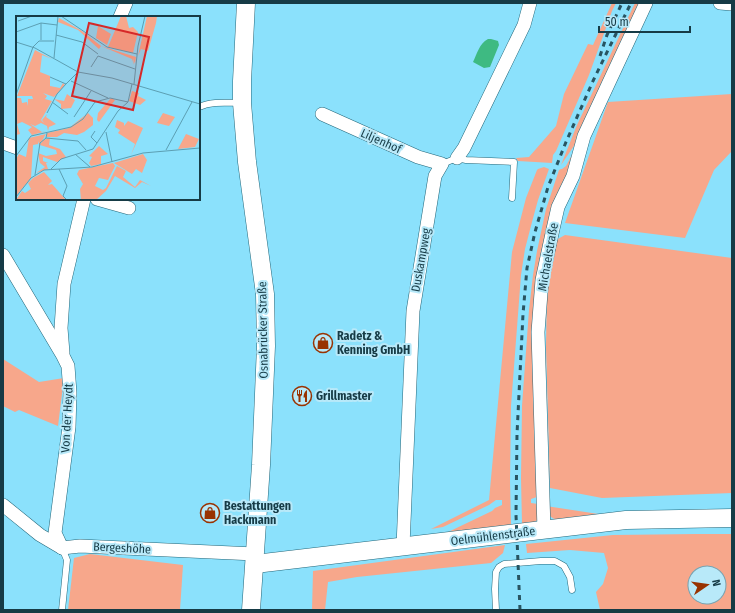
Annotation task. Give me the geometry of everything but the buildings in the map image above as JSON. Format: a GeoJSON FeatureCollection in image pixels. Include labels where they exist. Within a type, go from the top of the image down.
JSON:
{"type":"FeatureCollection","features":[{"type":"Feature","properties":{"kind":"main road","name":"Osnabrücker Straße"},"geometry":{"type":"LineString","coordinates":[[246,3],[242,104],[247,162],[264,294],[266,346],[261,465],[251,610]]}},
{"type":"Feature","properties":{"kind":"main road","name":"Oelmühlenstraße"},"geometry":{"type":"LineString","coordinates":[[255,559],[403,546],[626,520],[732,518]]}},
{"type":"Feature","properties":{"kind":"street"},"geometry":{"type":"LineString","coordinates":[[120,16],[126,3]]}},
{"type":"Feature","properties":{"kind":"street"},"geometry":{"type":"LineString","coordinates":[[457,158],[464,148],[524,25],[530,3]]}},
{"type":"Feature","properties":{"kind":"street","name":"Michaelstraße"},"geometry":{"type":"LineString","coordinates":[[544,530],[538,332],[542,280],[558,207],[573,176],[584,136],[646,3]]}},
{"type":"Feature","properties":{"kind":"street"},"geometry":{"type":"LineString","coordinates":[[720,3],[732,4]]}},
{"type":"Feature","properties":{"kind":"street","name":"Liljenhof"},"geometry":{"type":"LineString","coordinates":[[322,114],[418,157],[442,164]]}},
{"type":"Feature","properties":{"kind":"street"},"geometry":{"type":"LineString","coordinates":[[3,143],[16,148]]}},
{"type":"Feature","properties":{"kind":"street","name":"Duskampweg"},"geometry":{"type":"LineString","coordinates":[[403,546],[413,311],[435,176],[442,164]]}},
{"type":"Feature","properties":{"kind":"street"},"geometry":{"type":"LineString","coordinates":[[63,356],[61,328],[64,284],[84,200]]}},
{"type":"Feature","properties":{"kind":"street"},"geometry":{"type":"LineString","coordinates":[[101,200],[129,208]]}},
{"type":"Feature","properties":{"kind":"street","name":"Von der Heydt"},"geometry":{"type":"LineString","coordinates":[[3,255],[68,366],[70,393],[69,428],[55,533],[62,548]]}},
{"type":"Feature","properties":{"kind":"street"},"geometry":{"type":"LineString","coordinates":[[3,505],[40,535],[62,548]]}},
{"type":"Feature","properties":{"kind":"street","name":"Bergeshöhe"},"geometry":{"type":"LineString","coordinates":[[62,548],[80,546],[255,559]]}},
{"type":"Feature","properties":{"kind":"lane"},"geometry":{"type":"LineString","coordinates":[[200,107],[213,103],[226,102],[242,104]]}},
{"type":"Feature","properties":{"kind":"lane"},"geometry":{"type":"LineString","coordinates":[[442,164],[457,158],[466,160],[514,162],[512,198]]}},
{"type":"Feature","properties":{"kind":"lane"},"geometry":{"type":"LineString","coordinates":[[62,548],[67,560],[62,610]]}},
{"type":"Feature","properties":{"kind":"lane"},"geometry":{"type":"LineString","coordinates":[[496,610],[496,572],[499,567],[504,564],[541,561],[554,562],[564,566],[570,577],[572,590]]}},
{"type":"Feature","properties":{"kind":"shaded area"},"geometry":{"type":"Polygon","coordinates":[[[612,3],[616,3],[589,75],[553,155],[552,163],[518,161],[516,158],[529,157],[556,126],[564,94],[588,44],[593,45],[612,3]]]}},
{"type":"Feature","properties":{"kind":"shaded area"},"geometry":{"type":"Polygon","coordinates":[[[635,3],[642,3],[578,140],[561,165],[577,125],[635,3]]]}},
{"type":"Feature","properties":{"kind":"shaded area"},"geometry":{"type":"Polygon","coordinates":[[[488,39],[498,41],[499,45],[490,67],[484,68],[473,62],[480,46],[488,39]]]}},
{"type":"Feature","properties":{"kind":"shaded area"},"geometry":{"type":"Polygon","coordinates":[[[732,94],[732,151],[714,170],[685,238],[565,223],[608,102],[732,94]]]}},
{"type":"Feature","properties":{"kind":"shaded area"},"geometry":{"type":"Polygon","coordinates":[[[577,145],[548,237],[537,497],[531,499],[531,503],[538,504],[539,516],[532,525],[522,524],[522,406],[533,275],[546,209],[559,170],[566,166],[577,145]]]}},
{"type":"Feature","properties":{"kind":"shaded area"},"geometry":{"type":"Polygon","coordinates":[[[544,167],[549,169],[532,222],[525,249],[521,275],[511,406],[511,525],[444,534],[502,505],[502,500],[496,500],[489,505],[443,527],[431,529],[489,500],[512,252],[526,198],[537,170],[544,167]]]}},
{"type":"Feature","properties":{"kind":"shaded area"},"geometry":{"type":"Polygon","coordinates":[[[565,235],[732,258],[732,493],[602,498],[550,488],[546,347],[547,283],[556,240],[565,235]]]}},
{"type":"Feature","properties":{"kind":"shaded area"},"geometry":{"type":"Polygon","coordinates":[[[3,359],[39,382],[64,378],[58,426],[19,410],[15,412],[3,406],[3,359]]]}},
{"type":"Feature","properties":{"kind":"shaded area"},"geometry":{"type":"Polygon","coordinates":[[[546,506],[605,515],[559,520],[550,516],[547,512],[546,506]]]}},
{"type":"Feature","properties":{"kind":"shaded area"},"geometry":{"type":"Polygon","coordinates":[[[732,534],[732,610],[600,610],[596,592],[603,584],[608,568],[604,553],[570,550],[527,553],[526,544],[613,535],[732,534]]]}},
{"type":"Feature","properties":{"kind":"shaded area"},"geometry":{"type":"Polygon","coordinates":[[[505,545],[503,553],[491,563],[357,577],[328,582],[325,610],[312,610],[313,571],[505,545]]]}},
{"type":"Feature","properties":{"kind":"shaded area"},"geometry":{"type":"Polygon","coordinates":[[[90,554],[183,565],[180,610],[68,610],[74,558],[90,554]]]}},
{"type":"Feature","properties":{"kind":"railway"},"geometry":{"type":"LineString","coordinates":[[600,56],[607,35],[622,3]]}},
{"type":"Feature","properties":{"kind":"railway"},"geometry":{"type":"LineString","coordinates":[[520,610],[516,515],[517,434],[523,314],[527,268],[535,232],[548,187],[593,81],[631,3]]}},
{"type":"Feature","properties":{"kind":"place","name":"Radetz & Kenning GmbH"},"geometry":{"type":"Point","coordinates":[323,343]}},
{"type":"Feature","properties":{"kind":"place","name":"Grillmaster"},"geometry":{"type":"Point","coordinates":[302,396]}},
{"type":"Feature","properties":{"kind":"place","name":"Bestattungen Hackmann"},"geometry":{"type":"Point","coordinates":[210,513]}}]}
